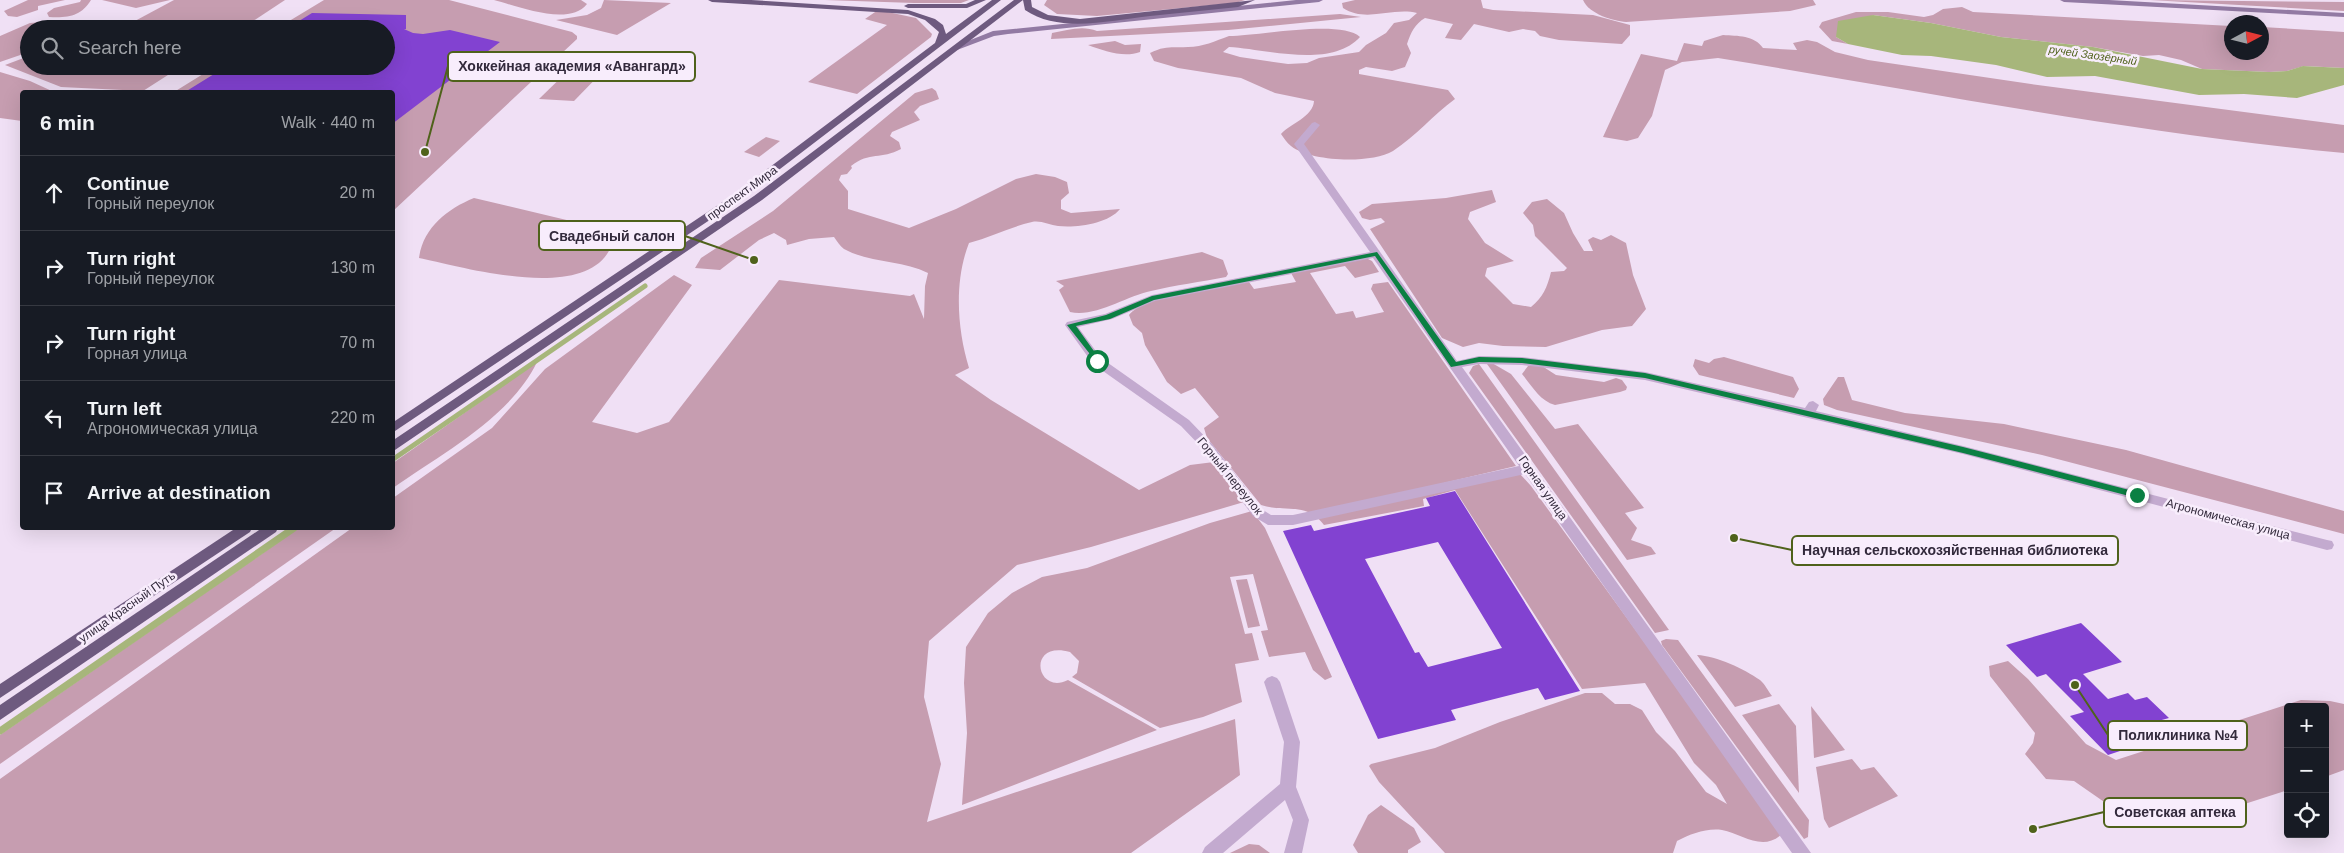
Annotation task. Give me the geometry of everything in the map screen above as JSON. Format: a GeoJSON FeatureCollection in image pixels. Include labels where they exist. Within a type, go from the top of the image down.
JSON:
{"type":"FeatureCollection","features":[{"type":"Feature","properties":{"kind":"main road"},"geometry":{"type":"LineString","coordinates":[[712,0],[908,12],[928,17],[940,26],[944,32],[939,44]]}},
{"type":"Feature","properties":{"kind":"main road"},"geometry":{"type":"LineString","coordinates":[[764,0],[944,7],[967,6],[982,0]]}},
{"type":"Feature","properties":{"kind":"main road","name":"проспект Мира"},"geometry":{"type":"LineString","coordinates":[[395,427],[727,204],[996,0]]}},
{"type":"Feature","properties":{"kind":"main road","name":"проспект Мира"},"geometry":{"type":"LineString","coordinates":[[395,446],[758,198],[1019,0]]}},
{"type":"Feature","properties":{"kind":"main road"},"geometry":{"type":"LineString","coordinates":[[1027,0],[1028,8],[1035,13],[1057,19],[1080,21],[1238,5],[1251,0]]}},
{"type":"Feature","properties":{"kind":"main road"},"geometry":{"type":"LineString","coordinates":[[956,47],[993,34],[1008,32],[1319,0]]}},
{"type":"Feature","properties":{"kind":"main road"},"geometry":{"type":"LineString","coordinates":[[2064,0],[2344,15]]}},
{"type":"Feature","properties":{"kind":"main road","name":"улица Красный Путь"},"geometry":{"type":"LineString","coordinates":[[0,692],[242,530]]}},
{"type":"Feature","properties":{"kind":"main road","name":"улица Красный Путь"},"geometry":{"type":"LineString","coordinates":[[0,713],[268,530]]}},
{"type":"Feature","properties":{"kind":"street","name":"Горная улица"},"geometry":{"type":"LineString","coordinates":[[1315,125],[1299,144],[1802,853]]}},
{"type":"Feature","properties":{"kind":"street","name":"Горный переулок"},"geometry":{"type":"LineString","coordinates":[[1377,254],[1152,298],[1108,317],[1071,325],[1097,361],[1185,423],[1208,447],[1258,513],[1268,520],[1293,520],[1530,469]]}},
{"type":"Feature","properties":{"kind":"street","name":"Агрономическая улица"},"geometry":{"type":"LineString","coordinates":[[1454,365],[1479,360],[1522,361],[1636,375],[1811,409],[2327,545]]}},
{"type":"Feature","properties":{"kind":"street"},"geometry":{"type":"LineString","coordinates":[[1272,682],[1292,742],[1288,787],[1301,820],[1293,853]]}},
{"type":"Feature","properties":{"kind":"street"},"geometry":{"type":"LineString","coordinates":[[1211,853],[1288,787]]}},
{"type":"Feature","properties":{"kind":"shaded area"},"geometry":{"type":"Polygon","coordinates":[[[28,0],[65,0],[38,6],[38,10],[17,17],[8,16],[4,11],[28,0]]]}},
{"type":"Feature","properties":{"kind":"shaded area"},"geometry":{"type":"Polygon","coordinates":[[[81,0],[91,0],[83,10],[74,15],[49,17],[47,13],[54,8],[80,2],[81,0]]]}},
{"type":"Feature","properties":{"kind":"shaded area"},"geometry":{"type":"Polygon","coordinates":[[[102,0],[170,0],[136,8],[102,0]]]}},
{"type":"Feature","properties":{"kind":"shaded area"},"geometry":{"type":"Polygon","coordinates":[[[174,0],[285,0],[255,20],[137,20],[174,0]]]}},
{"type":"Feature","properties":{"kind":"shaded area"},"geometry":{"type":"Polygon","coordinates":[[[324,0],[449,0],[572,32],[577,36],[577,39],[395,209],[395,90],[177,90],[201,75],[395,75],[395,20],[291,20],[324,0]]]}},
{"type":"Feature","properties":{"kind":"shaded area"},"geometry":{"type":"Polygon","coordinates":[[[494,0],[581,0],[587,4],[579,11],[568,14],[556,14],[542,13],[494,0]]]}},
{"type":"Feature","properties":{"kind":"shaded area"},"geometry":{"type":"Polygon","coordinates":[[[604,0],[671,3],[617,35],[556,20],[587,15],[601,8],[604,0]]]}},
{"type":"Feature","properties":{"kind":"shaded area"},"geometry":{"type":"Polygon","coordinates":[[[825,0],[969,0],[961,3],[914,3],[825,0]]]}},
{"type":"Feature","properties":{"kind":"shaded area"},"geometry":{"type":"Polygon","coordinates":[[[1047,0],[1245,0],[1235,3],[1097,16],[1057,14],[1044,5],[1047,0]]]}},
{"type":"Feature","properties":{"kind":"shaded area"},"geometry":{"type":"Polygon","coordinates":[[[1355,0],[1481,0],[1483,8],[1493,10],[1593,15],[1630,25],[1630,35],[1622,44],[1559,40],[1540,36],[1535,31],[1523,29],[1509,32],[1474,24],[1461,40],[1445,38],[1453,24],[1425,18],[1416,26],[1410,36],[1407,44],[1411,53],[1405,67],[1392,71],[1366,67],[1359,70],[1359,74],[1448,90],[1455,99],[1393,151],[1371,158],[1356,159],[1326,158],[1312,155],[1291,146],[1284,139],[1281,134],[1306,116],[1313,107],[1314,101],[1275,93],[1241,78],[1178,68],[1154,61],[1150,53],[1165,48],[1199,46],[1229,36],[1298,30],[1336,29],[1350,32],[1360,37],[1348,47],[1316,55],[1298,55],[1229,47],[1223,52],[1240,57],[1288,64],[1307,63],[1319,58],[1359,52],[1366,45],[1386,33],[1394,23],[1409,20],[1417,13],[1398,12],[1370,15],[1352,12],[1343,8],[1342,3],[1355,0]]]}},
{"type":"Feature","properties":{"kind":"shaded area"},"geometry":{"type":"Polygon","coordinates":[[[1583,0],[1813,0],[1816,5],[1790,11],[1626,22],[1596,13],[1583,0]]]}},
{"type":"Feature","properties":{"kind":"shaded area"},"geometry":{"type":"Polygon","coordinates":[[[2150,0],[2344,2],[2344,11],[2150,0]]]}},
{"type":"Feature","properties":{"kind":"shaded area"},"geometry":{"type":"Polygon","coordinates":[[[1962,7],[1973,12],[2224,26],[2224,60],[2269,60],[2269,27],[2344,32],[2344,68],[2304,66],[2287,71],[2269,72],[2202,69],[2181,60],[2159,55],[2143,56],[2093,47],[2001,37],[1931,23],[1873,15],[1836,37],[1848,44],[1832,41],[1819,27],[1822,22],[1856,12],[1888,12],[1924,17],[1933,15],[1943,9],[1962,7]]]}},
{"type":"Feature","properties":{"kind":"shaded area"},"geometry":{"type":"Polygon","coordinates":[[[878,10],[916,18],[932,34],[931,37],[857,94],[808,82],[887,25],[865,19],[878,10]]]}},
{"type":"Feature","properties":{"kind":"shaded area"},"geometry":{"type":"Polygon","coordinates":[[[1340,14],[1361,17],[1228,30],[1051,39],[1052,33],[1086,28],[1097,31],[1340,14]]]}},
{"type":"Feature","properties":{"kind":"shaded area"},"geometry":{"type":"Polygon","coordinates":[[[20,27],[20,55],[0,62],[0,36],[20,27]]]}},
{"type":"Feature","properties":{"kind":"shaded area"},"geometry":{"type":"Polygon","coordinates":[[[1723,35],[1750,38],[1763,48],[1797,50],[1793,43],[1807,40],[1817,42],[1835,52],[1868,60],[2031,84],[2344,125],[2344,153],[2265,145],[2108,123],[1718,58],[1682,62],[1665,70],[1652,116],[1638,138],[1627,141],[1603,137],[1641,54],[1677,61],[1684,43],[1702,46],[1704,41],[1723,35]]]}},
{"type":"Feature","properties":{"kind":"shaded area"},"geometry":{"type":"Polygon","coordinates":[[[1115,41],[1125,45],[1141,44],[1140,52],[1121,54],[1088,45],[1115,41]]]}},
{"type":"Feature","properties":{"kind":"shaded area"},"geometry":{"type":"Polygon","coordinates":[[[20,59],[20,71],[5,65],[20,59]]]}},
{"type":"Feature","properties":{"kind":"shaded area"},"geometry":{"type":"Polygon","coordinates":[[[576,63],[609,65],[574,101],[539,99],[576,63]]]}},
{"type":"Feature","properties":{"kind":"shaded area"},"geometry":{"type":"Polygon","coordinates":[[[0,72],[30,81],[50,90],[20,90],[20,121],[0,118],[0,72]]]}},
{"type":"Feature","properties":{"kind":"shaded area"},"geometry":{"type":"Polygon","coordinates":[[[30,75],[168,75],[145,90],[61,87],[30,75]]]}},
{"type":"Feature","properties":{"kind":"shaded area"},"geometry":{"type":"Polygon","coordinates":[[[932,88],[936,91],[939,99],[920,106],[914,112],[920,120],[892,132],[890,136],[899,142],[901,149],[858,161],[851,166],[852,168],[847,174],[841,175],[839,180],[848,191],[848,209],[909,228],[956,209],[1016,179],[1036,174],[1055,177],[1067,182],[1069,193],[1061,200],[1061,209],[1071,213],[1120,209],[1108,218],[1091,224],[1065,226],[1032,222],[969,243],[961,273],[959,305],[962,337],[969,368],[955,375],[991,400],[1139,490],[1190,465],[1214,462],[1244,502],[1091,547],[1017,565],[929,641],[924,697],[941,764],[927,822],[1235,719],[1240,775],[1131,853],[0,853],[0,779],[349,530],[395,530],[395,497],[492,428],[545,369],[674,275],[692,285],[592,422],[637,433],[669,422],[779,280],[910,296],[914,294],[924,319],[925,286],[928,273],[907,266],[854,254],[844,249],[834,237],[809,239],[787,245],[786,240],[774,233],[759,240],[720,270],[695,268],[701,258],[773,211],[915,93],[932,88]]]}},
{"type":"Feature","properties":{"kind":"shaded area"},"geometry":{"type":"Polygon","coordinates":[[[766,137],[780,141],[759,157],[744,152],[766,137]]]}},
{"type":"Feature","properties":{"kind":"shaded area"},"geometry":{"type":"Polygon","coordinates":[[[1492,190],[1496,202],[1470,212],[1468,219],[1485,243],[1514,261],[1487,268],[1485,276],[1513,304],[1531,307],[1544,292],[1551,272],[1564,271],[1567,268],[1535,236],[1533,225],[1523,213],[1532,202],[1547,199],[1564,213],[1584,251],[1593,251],[1588,240],[1593,237],[1601,240],[1611,235],[1626,243],[1633,275],[1646,309],[1632,326],[1602,330],[1546,347],[1503,346],[1479,343],[1463,347],[1442,338],[1370,229],[1385,222],[1381,218],[1370,220],[1362,218],[1359,212],[1372,204],[1446,198],[1492,190]]]}},
{"type":"Feature","properties":{"kind":"shaded area"},"geometry":{"type":"Polygon","coordinates":[[[474,198],[600,228],[612,244],[599,262],[579,273],[553,278],[494,274],[419,258],[425,238],[438,221],[455,208],[474,198]]]}},
{"type":"Feature","properties":{"kind":"shaded area"},"geometry":{"type":"Polygon","coordinates":[[[1202,252],[1223,260],[1228,274],[1226,277],[1151,291],[1090,312],[1070,312],[1059,290],[1064,286],[1056,281],[1202,252]]]}},
{"type":"Feature","properties":{"kind":"shaded area"},"geometry":{"type":"Polygon","coordinates":[[[1366,258],[1372,261],[1379,272],[1355,278],[1345,266],[1310,273],[1336,314],[1353,311],[1356,318],[1384,312],[1371,289],[1373,284],[1388,282],[1516,466],[1431,486],[1520,474],[1531,486],[1783,833],[1775,839],[1768,842],[1760,842],[1722,830],[1710,830],[1699,832],[1677,841],[1673,853],[1445,853],[1379,782],[1369,766],[1371,764],[1435,748],[1500,722],[1585,693],[1602,693],[1615,704],[1630,704],[1642,710],[1656,732],[1675,751],[1706,792],[1727,804],[1716,785],[1694,763],[1645,683],[1582,689],[1455,490],[1423,499],[1424,506],[1324,525],[1310,513],[1302,510],[1261,505],[1207,438],[1204,428],[1219,417],[1195,388],[1181,394],[1167,382],[1145,345],[1142,333],[1133,325],[1129,315],[1138,307],[1167,296],[1249,282],[1254,289],[1296,282],[1291,273],[1366,258]]]}},
{"type":"Feature","properties":{"kind":"shaded area"},"geometry":{"type":"Polygon","coordinates":[[[1724,357],[1793,377],[1799,389],[1794,398],[1699,375],[1693,366],[1695,359],[1709,363],[1714,359],[1724,357]]]}},
{"type":"Feature","properties":{"kind":"shaded area"},"geometry":{"type":"Polygon","coordinates":[[[537,362],[525,382],[493,417],[453,448],[395,487],[395,462],[537,362]]]}},
{"type":"Feature","properties":{"kind":"shaded area"},"geometry":{"type":"Polygon","coordinates":[[[1492,363],[1511,374],[1555,429],[1578,424],[1644,508],[1625,513],[1637,528],[1631,540],[1651,547],[1656,554],[1627,560],[1487,364],[1492,363]]]}},
{"type":"Feature","properties":{"kind":"shaded area"},"geometry":{"type":"Polygon","coordinates":[[[1479,364],[1669,630],[1655,633],[1469,373],[1473,366],[1479,364]]]}},
{"type":"Feature","properties":{"kind":"shaded area"},"geometry":{"type":"Polygon","coordinates":[[[1528,366],[1542,366],[1556,375],[1604,382],[1616,378],[1622,380],[1627,387],[1626,390],[1620,392],[1555,405],[1541,397],[1522,374],[1528,366]]]}},
{"type":"Feature","properties":{"kind":"shaded area"},"geometry":{"type":"Polygon","coordinates":[[[1838,377],[1844,377],[1852,400],[1905,413],[2004,424],[2126,450],[2344,511],[2344,534],[2042,455],[1837,410],[1824,405],[1823,399],[1838,377]]]}},
{"type":"Feature","properties":{"kind":"shaded area"},"geometry":{"type":"Polygon","coordinates":[[[1252,511],[1265,528],[1332,677],[1325,680],[1313,670],[1305,652],[1269,657],[1261,631],[1268,630],[1253,574],[1230,577],[1245,634],[1252,633],[1259,660],[1235,664],[1242,702],[1203,717],[1160,728],[1072,677],[1077,673],[1079,661],[1070,652],[1056,650],[1047,654],[1042,660],[1040,668],[1043,675],[1049,681],[1057,683],[1068,680],[1157,730],[962,805],[967,733],[964,683],[966,647],[988,613],[1012,593],[1042,577],[1087,568],[1210,523],[1252,511]]]}},
{"type":"Feature","properties":{"kind":"shaded area"},"geometry":{"type":"Polygon","coordinates":[[[296,530],[333,530],[0,764],[0,735],[296,530]]]}},
{"type":"Feature","properties":{"kind":"shaded area"},"geometry":{"type":"Polygon","coordinates":[[[1247,579],[1260,626],[1248,628],[1236,580],[1247,579]]]}},
{"type":"Feature","properties":{"kind":"shaded area"},"geometry":{"type":"Polygon","coordinates":[[[1666,639],[1678,640],[1809,820],[1808,837],[1804,839],[1662,645],[1661,641],[1666,639]]]}},
{"type":"Feature","properties":{"kind":"shaded area"},"geometry":{"type":"Polygon","coordinates":[[[1697,655],[1722,660],[1754,676],[1762,682],[1772,696],[1735,707],[1697,655]]]}},
{"type":"Feature","properties":{"kind":"shaded area"},"geometry":{"type":"Polygon","coordinates":[[[2008,661],[2028,679],[2086,744],[2116,760],[2284,706],[2284,791],[2195,820],[2136,802],[2110,806],[2074,781],[2046,779],[2025,754],[2033,743],[2035,733],[1990,676],[1989,666],[2008,661]]]}},
{"type":"Feature","properties":{"kind":"shaded area"},"geometry":{"type":"Polygon","coordinates":[[[2301,700],[2330,701],[2344,704],[2344,770],[2329,776],[2329,703],[2292,703],[2301,700]]]}},
{"type":"Feature","properties":{"kind":"shaded area"},"geometry":{"type":"Polygon","coordinates":[[[1779,704],[1796,726],[1799,793],[1742,715],[1779,704]]]}},
{"type":"Feature","properties":{"kind":"shaded area"},"geometry":{"type":"Polygon","coordinates":[[[1811,706],[1845,750],[1814,758],[1811,706]]]}},
{"type":"Feature","properties":{"kind":"shaded area"},"geometry":{"type":"Polygon","coordinates":[[[1852,759],[1861,770],[1874,767],[1898,796],[1829,828],[1824,819],[1816,767],[1852,759]]]}},
{"type":"Feature","properties":{"kind":"shaded area"},"geometry":{"type":"Polygon","coordinates":[[[1381,805],[1414,828],[1421,842],[1408,850],[1408,853],[1358,853],[1353,845],[1368,815],[1381,805]]]}},
{"type":"Feature","properties":{"kind":"shaded area"},"geometry":{"type":"Polygon","coordinates":[[[1249,844],[1259,845],[1270,853],[1230,853],[1249,844]]]}},
{"type":"Feature","properties":{"kind":"water","name":"ручей Заозёрный"},"geometry":{"type":"Polygon","coordinates":[[[1873,15],[1931,23],[2001,37],[2093,47],[2202,69],[2269,72],[2287,71],[2303,66],[2344,68],[2344,85],[2297,98],[2244,94],[2199,95],[2095,76],[2047,77],[1996,65],[1931,56],[1902,55],[1848,44],[1836,37],[1838,21],[1873,15]]]}},
{"type":"Feature","properties":{"kind":"building"},"geometry":{"type":"Polygon","coordinates":[[[312,13],[406,15],[406,29],[404,29],[413,33],[423,34],[450,30],[500,42],[395,122],[395,90],[188,90],[212,75],[395,75],[395,20],[301,20],[312,13]]]}},
{"type":"Feature","properties":{"kind":"building"},"geometry":{"type":"Polygon","coordinates":[[[1455,491],[1580,691],[1545,700],[1538,688],[1451,710],[1456,720],[1378,739],[1283,531],[1311,525],[1314,531],[1430,506],[1426,498],[1455,491]],[[1438,542],[1365,559],[1415,653],[1419,652],[1428,667],[1502,648],[1438,542]]]}},
{"type":"Feature","properties":{"kind":"building"},"geometry":{"type":"Polygon","coordinates":[[[2081,623],[2122,662],[2083,674],[2108,699],[2128,693],[2135,700],[2147,697],[2169,718],[2158,721],[2171,734],[2108,755],[2070,716],[2084,712],[2046,674],[2037,677],[2006,645],[2081,623]]]}},
{"type":"Feature","properties":{"kind":"waterway"},"geometry":{"type":"LineString","coordinates":[[395,458],[645,286]]}},
{"type":"Feature","properties":{"kind":"waterway"},"geometry":{"type":"LineString","coordinates":[[0,731],[291,530]]}},
{"type":"Feature","properties":{"kind":"place","name":"Хоккейная академия «Авангард»"},"geometry":{"type":"Point","coordinates":[425,152]}},
{"type":"Feature","properties":{"kind":"place","name":"Свадебный салон"},"geometry":{"type":"Point","coordinates":[754,260]}},
{"type":"Feature","properties":{"kind":"place","name":"Научная сельскохозяйственная библиотека"},"geometry":{"type":"Point","coordinates":[1734,538]}},
{"type":"Feature","properties":{"kind":"place","name":"Поликлиника №4"},"geometry":{"type":"Point","coordinates":[2075,685]}},
{"type":"Feature","properties":{"kind":"place","name":"Советская аптека"},"geometry":{"type":"Point","coordinates":[2033,829]}},
{"type":"Feature","properties":{"kind":"route"},"geometry":{"type":"LineString","coordinates":[[1097,361],[1071,325],[1108,317],[1152,298],[1377,254],[1454,365],[1479,360],[1522,361],[1645,376],[1963,450],[2137,495]]}}]}
